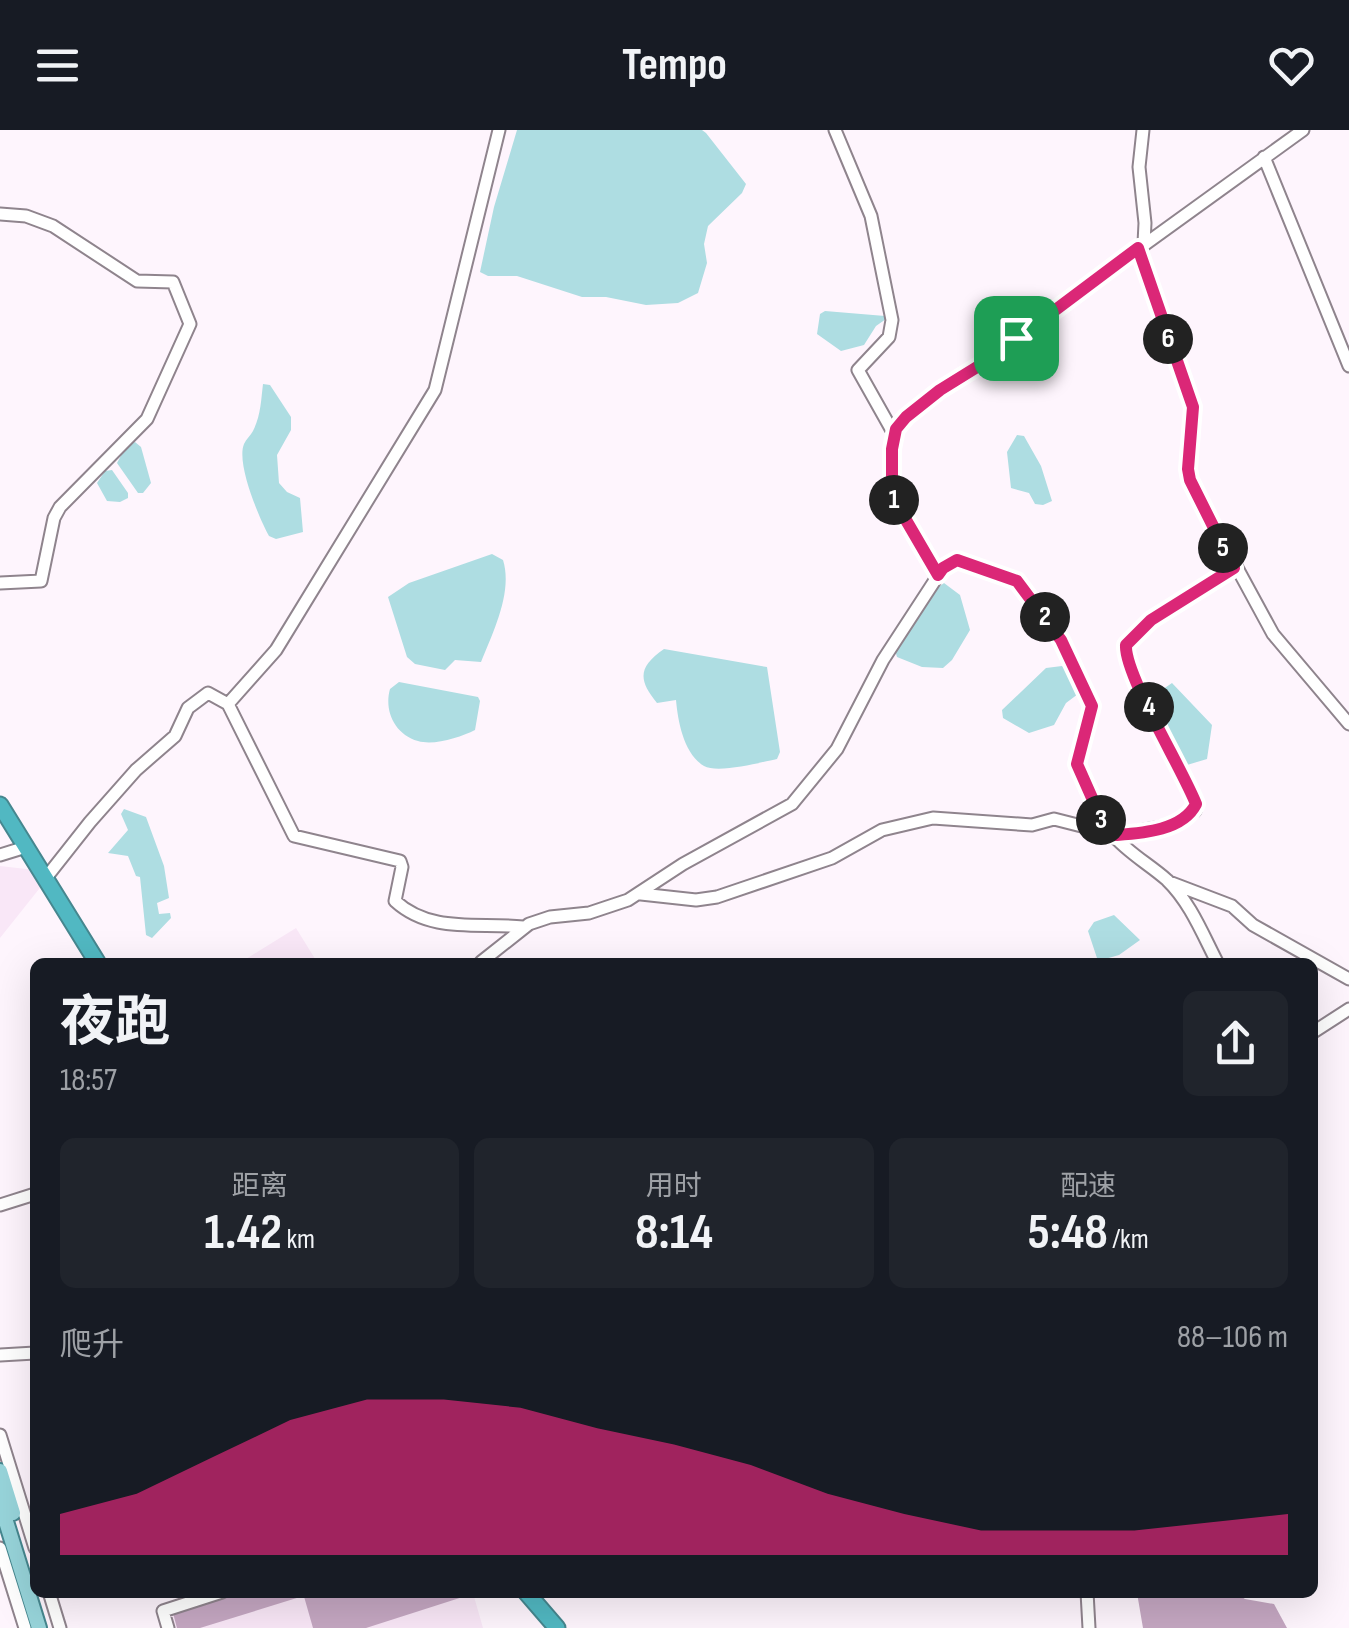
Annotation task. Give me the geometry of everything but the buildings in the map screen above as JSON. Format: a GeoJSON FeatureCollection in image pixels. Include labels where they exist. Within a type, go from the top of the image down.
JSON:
{"type":"FeatureCollection","features":[{"type":"Feature","properties":{"kind":"highway"},"geometry":{"type":"LineString","coordinates":[[0,806],[95,958]]}},
{"type":"Feature","properties":{"kind":"highway"},"geometry":{"type":"LineString","coordinates":[[531,1598],[557,1628]]}},
{"type":"Feature","properties":{"kind":"main road"},"geometry":{"type":"LineString","coordinates":[[0,1471],[30,1569]]}},
{"type":"Feature","properties":{"kind":"main road"},"geometry":{"type":"LineString","coordinates":[[0,1502],[38,1628]]}},
{"type":"Feature","properties":{"kind":"main road"},"geometry":{"type":"LineString","coordinates":[[39,1598],[48,1628]]}},
{"type":"Feature","properties":{"kind":"street"},"geometry":{"type":"LineString","coordinates":[[228,704],[276,650],[435,390],[499,130]]}},
{"type":"Feature","properties":{"kind":"street"},"geometry":{"type":"LineString","coordinates":[[834,130],[871,216],[892,320],[889,337],[859,367],[858,373],[894,434],[892,496],[938,575]]}},
{"type":"Feature","properties":{"kind":"street"},"geometry":{"type":"LineString","coordinates":[[1142,130],[1138,166],[1145,224],[1141,246],[1193,407],[1190,480],[1234,568],[1279,644],[1349,724]]}},
{"type":"Feature","properties":{"kind":"street"},"geometry":{"type":"LineString","coordinates":[[894,434],[906,417],[940,390],[990,359],[1303,130]]}},
{"type":"Feature","properties":{"kind":"street"},"geometry":{"type":"LineString","coordinates":[[1264,158],[1349,366]]}},
{"type":"Feature","properties":{"kind":"street"},"geometry":{"type":"LineString","coordinates":[[0,214],[26,216],[53,226],[137,282],[173,282],[190,324],[150,414],[60,507],[54,518],[41,581],[0,583]]}},
{"type":"Feature","properties":{"kind":"street"},"geometry":{"type":"LineString","coordinates":[[486,958],[522,928],[543,919],[601,910],[640,894],[683,864],[800,798],[837,750],[883,660],[938,575],[957,560],[1013,578],[1052,627],[1091,701],[1092,711],[1077,764],[1110,834],[1169,882],[1191,912],[1214,958]]}},
{"type":"Feature","properties":{"kind":"street"},"geometry":{"type":"LineString","coordinates":[[640,894],[696,900],[717,897],[832,858],[882,830],[933,818],[1032,824],[1054,819],[1110,834],[1169,827],[1195,810],[1196,804],[1126,656],[1126,645],[1151,620],[1234,568]]}},
{"type":"Feature","properties":{"kind":"street"},"geometry":{"type":"LineString","coordinates":[[46,879],[136,770],[175,736],[188,708],[208,693],[228,704],[294,836],[400,862],[396,902],[432,921],[522,928]]}},
{"type":"Feature","properties":{"kind":"street"},"geometry":{"type":"LineString","coordinates":[[0,855],[26,847]]}},
{"type":"Feature","properties":{"kind":"street"},"geometry":{"type":"LineString","coordinates":[[1169,882],[1232,906],[1258,928],[1312,958]]}},
{"type":"Feature","properties":{"kind":"street"},"geometry":{"type":"LineString","coordinates":[[1318,962],[1349,979]]}},
{"type":"Feature","properties":{"kind":"street"},"geometry":{"type":"LineString","coordinates":[[1318,1030],[1349,1009]]}},
{"type":"Feature","properties":{"kind":"street"},"geometry":{"type":"LineString","coordinates":[[0,1205],[30,1196]]}},
{"type":"Feature","properties":{"kind":"street"},"geometry":{"type":"LineString","coordinates":[[0,1355],[30,1354]]}},
{"type":"Feature","properties":{"kind":"street"},"geometry":{"type":"LineString","coordinates":[[0,1435],[30,1532]]}},
{"type":"Feature","properties":{"kind":"street"},"geometry":{"type":"LineString","coordinates":[[0,1548],[25,1628]]}},
{"type":"Feature","properties":{"kind":"street"},"geometry":{"type":"LineString","coordinates":[[50,1598],[60,1628]]}},
{"type":"Feature","properties":{"kind":"street"},"geometry":{"type":"LineString","coordinates":[[168,1628],[163,1611],[203,1598]]}},
{"type":"Feature","properties":{"kind":"street"},"geometry":{"type":"LineString","coordinates":[[1087,1598],[1089,1628]]}},
{"type":"Feature","properties":{"kind":"shaded area"},"geometry":{"type":"Polygon","coordinates":[[[0,866],[35,870],[43,884],[0,938],[0,866]]]}},
{"type":"Feature","properties":{"kind":"shaded area"},"geometry":{"type":"Polygon","coordinates":[[[296,928],[315,958],[247,958],[296,928]]]}},
{"type":"Feature","properties":{"kind":"shaded area"},"geometry":{"type":"Polygon","coordinates":[[[215,1598],[474,1598],[483,1628],[171,1628],[166,1612],[215,1598]]]}},
{"type":"Feature","properties":{"kind":"shaded area"},"geometry":{"type":"Polygon","coordinates":[[[223,1598],[297,1598],[200,1628],[177,1628],[173,1613],[223,1598]]]}},
{"type":"Feature","properties":{"kind":"shaded area"},"geometry":{"type":"Polygon","coordinates":[[[304,1598],[460,1598],[366,1628],[313,1628],[304,1598]]]}},
{"type":"Feature","properties":{"kind":"shaded area"},"geometry":{"type":"Polygon","coordinates":[[[1138,1598],[1244,1598],[1274,1604],[1287,1628],[1143,1628],[1138,1598]]]}},
{"type":"Feature","properties":{"kind":"water"},"geometry":{"type":"Polygon","coordinates":[[[517,130],[706,133],[746,184],[742,193],[708,226],[704,244],[707,263],[698,293],[678,303],[646,305],[582,297],[517,276],[488,276],[480,272],[517,130]]]}},
{"type":"Feature","properties":{"kind":"water"},"geometry":{"type":"Polygon","coordinates":[[[825,311],[886,319],[876,326],[864,345],[841,351],[817,334],[820,314],[825,311]]]}},
{"type":"Feature","properties":{"kind":"water"},"geometry":{"type":"Polygon","coordinates":[[[263,384],[270,385],[291,417],[291,430],[277,455],[279,483],[300,498],[303,532],[276,539],[269,536],[260,517],[242,453],[258,419],[263,384]]]}},
{"type":"Feature","properties":{"kind":"water"},"geometry":{"type":"Polygon","coordinates":[[[1017,435],[1024,436],[1041,466],[1052,501],[1035,504],[1029,493],[1011,488],[1007,452],[1017,435]]]}},
{"type":"Feature","properties":{"kind":"water"},"geometry":{"type":"Polygon","coordinates":[[[135,442],[141,447],[151,483],[143,493],[138,493],[117,463],[126,446],[135,442]]]}},
{"type":"Feature","properties":{"kind":"water"},"geometry":{"type":"Polygon","coordinates":[[[112,470],[128,493],[128,498],[120,502],[107,501],[97,483],[105,471],[112,470]]]}},
{"type":"Feature","properties":{"kind":"water"},"geometry":{"type":"Polygon","coordinates":[[[492,554],[503,560],[505,585],[500,612],[481,662],[455,660],[445,670],[415,664],[407,657],[388,597],[409,583],[492,554]]]}},
{"type":"Feature","properties":{"kind":"water"},"geometry":{"type":"Polygon","coordinates":[[[944,583],[960,595],[970,630],[952,660],[943,668],[922,667],[897,657],[895,650],[944,583]]]}},
{"type":"Feature","properties":{"kind":"water"},"geometry":{"type":"Polygon","coordinates":[[[664,649],[767,667],[780,752],[777,759],[719,769],[697,761],[683,737],[676,700],[657,703],[644,681],[645,668],[664,649]]]}},
{"type":"Feature","properties":{"kind":"water"},"geometry":{"type":"Polygon","coordinates":[[[1062,666],[1078,694],[1066,703],[1054,725],[1029,733],[1003,718],[1002,710],[1046,668],[1062,666]]]}},
{"type":"Feature","properties":{"kind":"water"},"geometry":{"type":"Polygon","coordinates":[[[399,682],[478,697],[475,730],[439,742],[410,738],[397,727],[390,713],[390,689],[399,682]]]}},
{"type":"Feature","properties":{"kind":"water"},"geometry":{"type":"Polygon","coordinates":[[[1172,683],[1212,725],[1207,759],[1187,765],[1154,705],[1153,696],[1172,683]]]}},
{"type":"Feature","properties":{"kind":"water"},"geometry":{"type":"Polygon","coordinates":[[[124,809],[146,817],[164,866],[169,898],[157,903],[159,914],[170,913],[171,918],[152,938],[146,935],[140,877],[128,856],[108,853],[128,830],[121,814],[124,809]]]}},
{"type":"Feature","properties":{"kind":"water"},"geometry":{"type":"Polygon","coordinates":[[[1114,915],[1140,940],[1119,955],[1097,958],[1088,931],[1094,922],[1114,915]]]}},
{"type":"Feature","properties":{"kind":"route"},"geometry":{"type":"LineString","coordinates":[[1138,248],[1193,407],[1190,480],[1234,568],[1151,620],[1126,645],[1126,656],[1146,702],[1196,804],[1195,810],[1169,827],[1108,834],[1077,764],[1092,711],[1091,701],[1061,640],[1013,578],[957,560],[938,575],[892,496],[892,449],[898,427],[940,390],[1016,338],[1138,248]]}}]}
